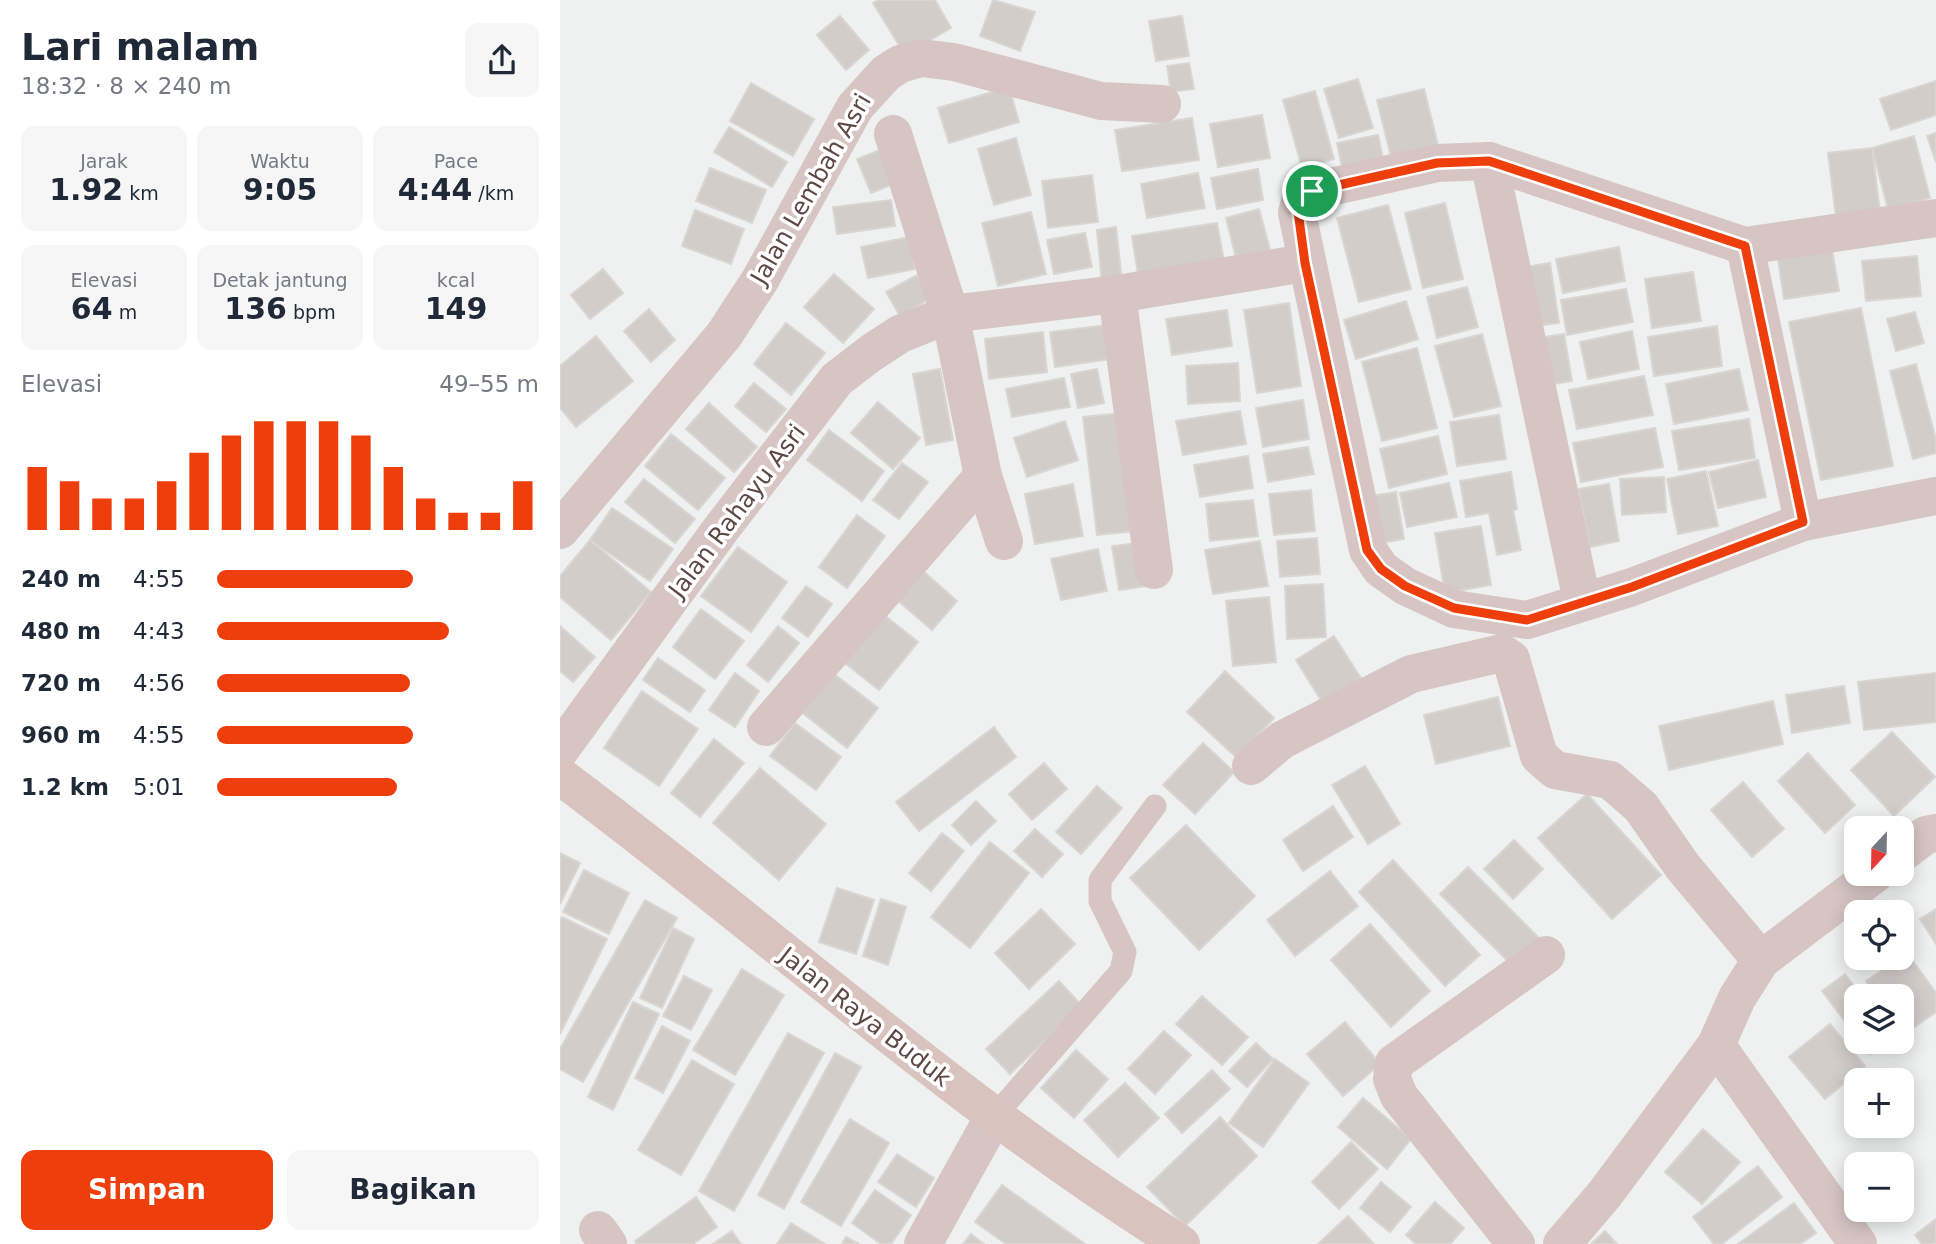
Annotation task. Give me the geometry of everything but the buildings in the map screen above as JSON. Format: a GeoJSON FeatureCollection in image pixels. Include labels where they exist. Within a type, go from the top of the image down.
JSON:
{"type":"FeatureCollection","features":[{"type":"Feature","properties":{"kind":"street","name":"Jalan Lembah Asri"},"geometry":{"type":"LineString","coordinates":[[560,530],[724,335],[760,280],[855,107],[886,73],[900,64],[921,58],[954,62],[1101,101],[1162,104]]}},
{"type":"Feature","properties":{"kind":"street"},"geometry":{"type":"LineString","coordinates":[[893,134],[950,314],[984,476],[1004,541]]}},
{"type":"Feature","properties":{"kind":"street"},"geometry":{"type":"LineString","coordinates":[[1489,161],[1582,601]]}},
{"type":"Feature","properties":{"kind":"street"},"geometry":{"type":"LineString","coordinates":[[1936,218],[1745,246],[1489,161],[1437,163],[1306,194],[1297,204],[1305,263],[1367,550],[1381,569],[1405,586],[1454,608],[1527,620],[1632,587],[1803,522],[1936,496]]}},
{"type":"Feature","properties":{"kind":"street"},"geometry":{"type":"LineString","coordinates":[[1745,246],[1803,522]]}},
{"type":"Feature","properties":{"kind":"street","name":"Jalan Rahayu Asri"},"geometry":{"type":"LineString","coordinates":[[560,750],[721,529],[837,379],[900,334],[950,314],[1117,294],[1305,263]]}},
{"type":"Feature","properties":{"kind":"street"},"geometry":{"type":"LineString","coordinates":[[1117,294],[1154,570]]}},
{"type":"Feature","properties":{"kind":"street"},"geometry":{"type":"LineString","coordinates":[[766,727],[984,476]]}},
{"type":"Feature","properties":{"kind":"street"},"geometry":{"type":"LineString","coordinates":[[1251,766],[1293,733],[1411,674],[1502,653],[1511,659],[1539,756],[1555,770],[1609,780],[1641,807],[1683,867],[1761,960]]}},
{"type":"Feature","properties":{"kind":"street","name":"Jalan Raya Buduk"},"geometry":{"type":"LineString","coordinates":[[560,776],[651,843],[786,956],[993,1118],[1181,1244]]}},
{"type":"Feature","properties":{"kind":"street"},"geometry":{"type":"LineString","coordinates":[[1914,844],[1926,835],[1936,833]]}},
{"type":"Feature","properties":{"kind":"street"},"geometry":{"type":"LineString","coordinates":[[1562,1244],[1604,1195],[1716,1045],[1737,998],[1761,960],[1859,886]]}},
{"type":"Feature","properties":{"kind":"street"},"geometry":{"type":"LineString","coordinates":[[1516,1244],[1399,1096],[1392,1079],[1394,1063],[1546,955]]}},
{"type":"Feature","properties":{"kind":"street"},"geometry":{"type":"LineString","coordinates":[[1716,1045],[1858,1244]]}},
{"type":"Feature","properties":{"kind":"street"},"geometry":{"type":"LineString","coordinates":[[923,1244],[993,1118]]}},
{"type":"Feature","properties":{"kind":"lane"},"geometry":{"type":"LineString","coordinates":[[993,1118],[1121,971],[1125,951],[1100,901],[1100,880],[1155,806]]}},
{"type":"Feature","properties":{"kind":"route"},"geometry":{"type":"LineString","coordinates":[[1489,161],[1745,246],[1803,522],[1666,575],[1527,620],[1454,608],[1405,586],[1381,569],[1367,550],[1305,263],[1297,213],[1297,204],[1301,198],[1312,191],[1437,163],[1489,161]]}}]}
